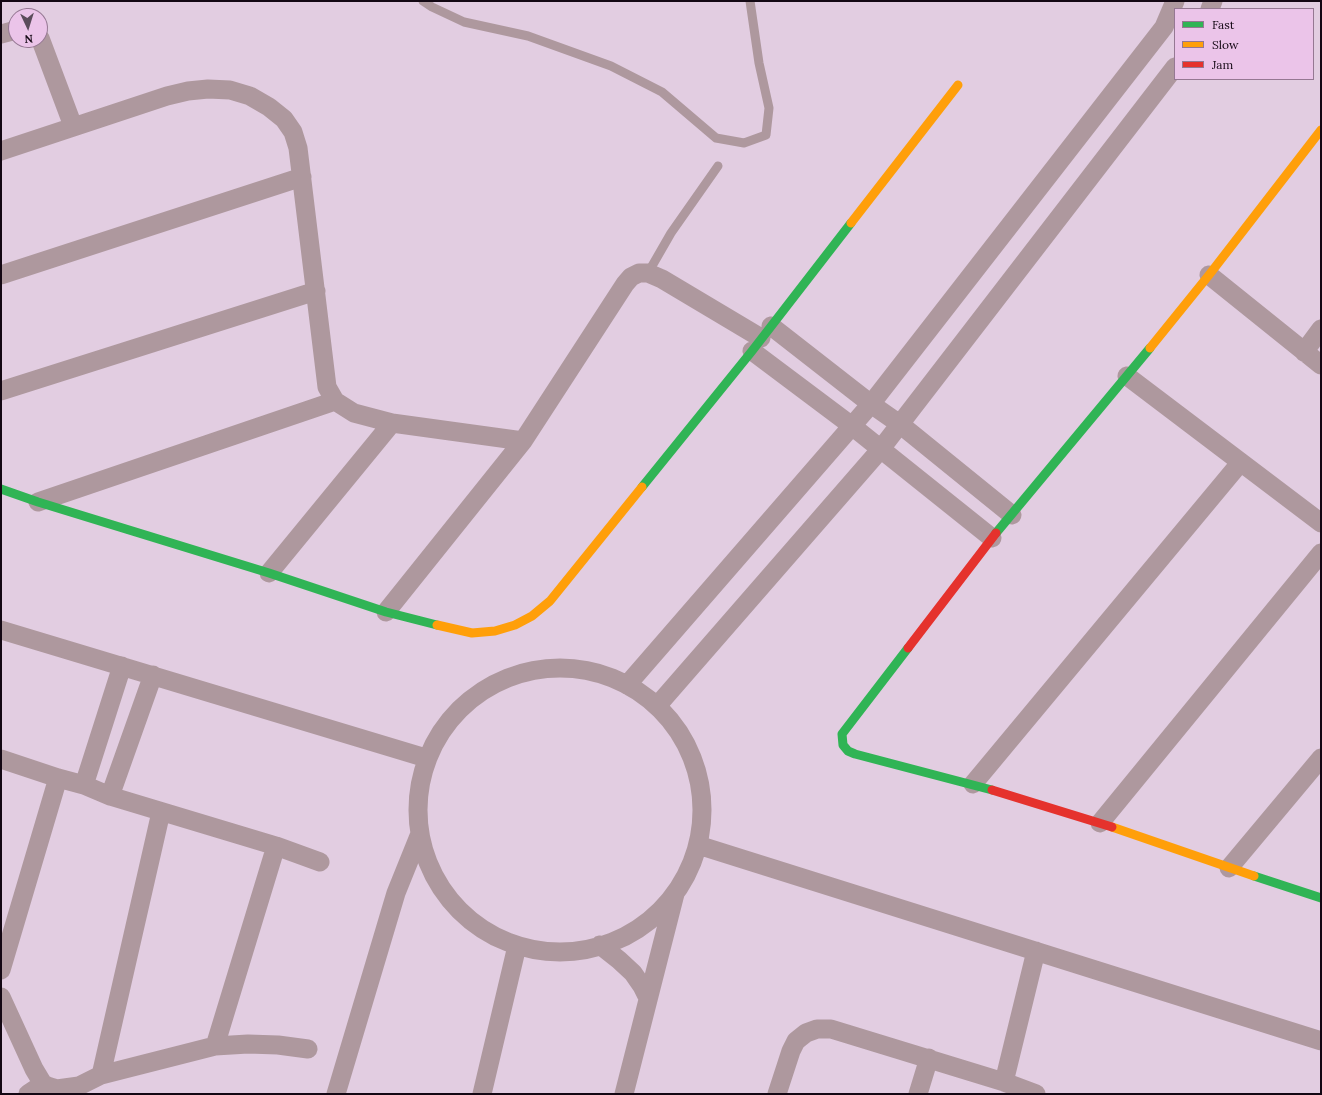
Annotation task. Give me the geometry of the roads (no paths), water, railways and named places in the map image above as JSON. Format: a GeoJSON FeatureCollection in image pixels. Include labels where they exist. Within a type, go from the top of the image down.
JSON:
{"type":"FeatureCollection","features":[{"type":"Feature","properties":{"kind":"street"},"geometry":{"type":"LineString","coordinates":[[627,685],[871,404],[1164,27],[1175,1]]}},
{"type":"Feature","properties":{"kind":"street"},"geometry":{"type":"LineString","coordinates":[[44,48],[72,126]]}},
{"type":"Feature","properties":{"kind":"street"},"geometry":{"type":"LineString","coordinates":[[657,706],[901,425],[1174,68]]}},
{"type":"Feature","properties":{"kind":"street"},"geometry":{"type":"LineString","coordinates":[[1,489],[38,502],[269,573],[386,612],[472,633],[495,631],[515,625],[532,616],[550,601],[762,338],[958,85]]}},
{"type":"Feature","properties":{"kind":"street"},"geometry":{"type":"LineString","coordinates":[[1,151],[72,126],[174,94],[208,89],[230,90],[250,96],[269,107],[284,119],[293,132],[298,148],[327,387],[334,401],[354,412],[392,423],[523,441]]}},
{"type":"Feature","properties":{"kind":"street"},"geometry":{"type":"LineString","coordinates":[[1321,130],[1209,275],[992,538],[842,734],[843,745],[848,751],[855,754],[973,784],[1100,823],[1321,898]]}},
{"type":"Feature","properties":{"kind":"street"},"geometry":{"type":"LineString","coordinates":[[1,275],[302,177]]}},
{"type":"Feature","properties":{"kind":"street"},"geometry":{"type":"LineString","coordinates":[[386,612],[523,441],[625,284],[631,277],[639,273],[648,273],[662,279],[871,404],[901,425],[1012,515]]}},
{"type":"Feature","properties":{"kind":"street"},"geometry":{"type":"LineString","coordinates":[[1209,275],[1321,365]]}},
{"type":"Feature","properties":{"kind":"street"},"geometry":{"type":"LineString","coordinates":[[1,391],[316,291]]}},
{"type":"Feature","properties":{"kind":"street"},"geometry":{"type":"LineString","coordinates":[[1304,352],[1321,329]]}},
{"type":"Feature","properties":{"kind":"street"},"geometry":{"type":"LineString","coordinates":[[762,338],[852,426],[880,450],[992,538]]}},
{"type":"Feature","properties":{"kind":"street"},"geometry":{"type":"LineString","coordinates":[[1127,376],[1321,523]]}},
{"type":"Feature","properties":{"kind":"street"},"geometry":{"type":"LineString","coordinates":[[38,502],[334,401]]}},
{"type":"Feature","properties":{"kind":"street"},"geometry":{"type":"LineString","coordinates":[[269,573],[392,423]]}},
{"type":"Feature","properties":{"kind":"street"},"geometry":{"type":"LineString","coordinates":[[973,784],[1240,462]]}},
{"type":"Feature","properties":{"kind":"street"},"geometry":{"type":"LineString","coordinates":[[1100,823],[1321,553]]}},
{"type":"Feature","properties":{"kind":"street"},"geometry":{"type":"LineString","coordinates":[[1,630],[426,758]]}},
{"type":"Feature","properties":{"kind":"street"},"geometry":{"type":"LineString","coordinates":[[84,785],[122,666]]}},
{"type":"Feature","properties":{"kind":"street"},"geometry":{"type":"LineString","coordinates":[[549,668],[589,671],[627,685],[643,694],[657,706],[687,746],[702,795],[698,846],[689,870],[676,893],[651,919],[622,938],[588,950],[552,952],[517,946],[471,922],[437,884],[419,836],[417,796],[426,758],[446,724],[474,696],[510,677],[549,668]]}},
{"type":"Feature","properties":{"kind":"street"},"geometry":{"type":"LineString","coordinates":[[110,796],[153,675]]}},
{"type":"Feature","properties":{"kind":"street"},"geometry":{"type":"LineString","coordinates":[[1229,868],[1321,758]]}},
{"type":"Feature","properties":{"kind":"street"},"geometry":{"type":"LineString","coordinates":[[1,759],[84,785],[110,796],[276,846],[320,862]]}},
{"type":"Feature","properties":{"kind":"street"},"geometry":{"type":"LineString","coordinates":[[1,970],[58,778]]}},
{"type":"Feature","properties":{"kind":"street"},"geometry":{"type":"LineString","coordinates":[[101,1075],[161,812]]}},
{"type":"Feature","properties":{"kind":"street"},"geometry":{"type":"LineString","coordinates":[[336,1094],[396,893],[419,836]]}},
{"type":"Feature","properties":{"kind":"street"},"geometry":{"type":"LineString","coordinates":[[215,1046],[276,846]]}},
{"type":"Feature","properties":{"kind":"street"},"geometry":{"type":"LineString","coordinates":[[698,846],[1321,1041]]}},
{"type":"Feature","properties":{"kind":"street"},"geometry":{"type":"LineString","coordinates":[[624,1094],[676,893]]}},
{"type":"Feature","properties":{"kind":"street"},"geometry":{"type":"LineString","coordinates":[[600,945],[619,960],[632,973],[642,986],[648,998]]}},
{"type":"Feature","properties":{"kind":"street"},"geometry":{"type":"LineString","coordinates":[[482,1094],[517,946]]}},
{"type":"Feature","properties":{"kind":"street"},"geometry":{"type":"LineString","coordinates":[[1004,1082],[1036,951]]}},
{"type":"Feature","properties":{"kind":"street"},"geometry":{"type":"LineString","coordinates":[[1,997],[34,1070],[36,1089],[72,1088],[88,1083],[101,1075],[215,1046],[256,1044],[308,1049]]}},
{"type":"Feature","properties":{"kind":"street"},"geometry":{"type":"LineString","coordinates":[[777,1094],[791,1051],[796,1041],[806,1033],[818,1029],[831,1029],[929,1058],[1036,1094]]}},
{"type":"Feature","properties":{"kind":"street"},"geometry":{"type":"LineString","coordinates":[[918,1094],[929,1058]]}},
{"type":"Feature","properties":{"kind":"lane"},"geometry":{"type":"LineString","coordinates":[[423,1],[432,7],[464,22],[528,36],[611,66],[662,92],[716,138],[744,143],[766,135],[769,108],[759,63],[750,1]]}},
{"type":"Feature","properties":{"kind":"lane"},"geometry":{"type":"LineString","coordinates":[[648,273],[670,234],[718,166]]}}]}
